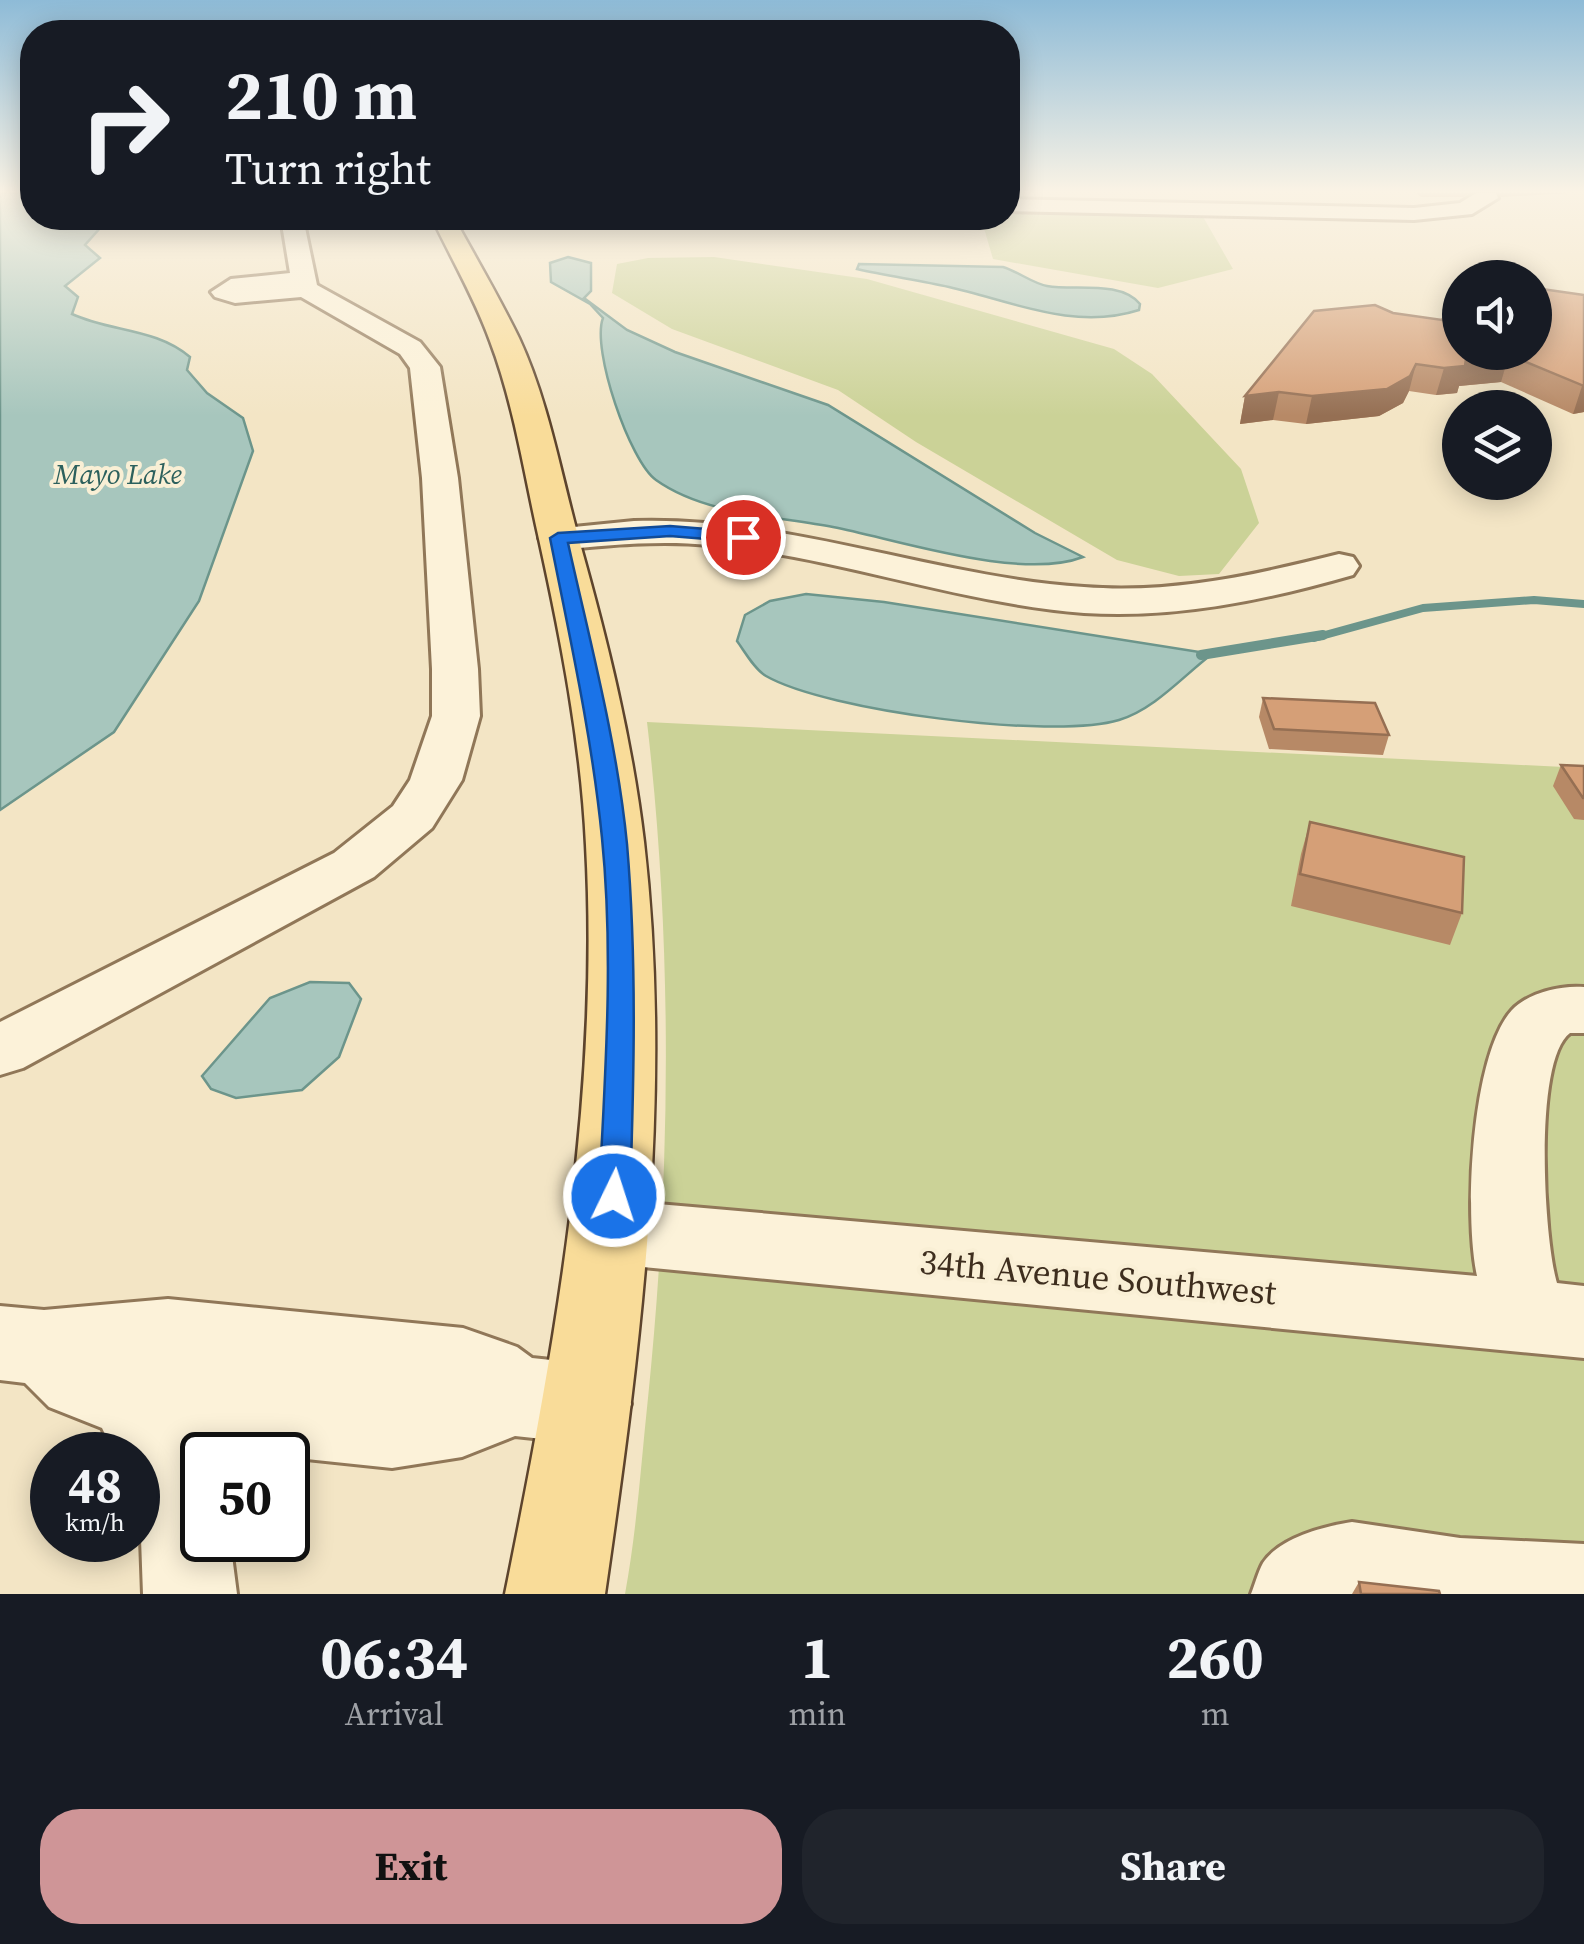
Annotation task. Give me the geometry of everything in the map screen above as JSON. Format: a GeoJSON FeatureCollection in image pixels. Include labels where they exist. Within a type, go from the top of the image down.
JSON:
{"type":"FeatureCollection","features":[{"type":"Feature","properties":{"kind":"main road"},"geometry":{"type":"LineString","coordinates":[[467,267],[512,361],[558,538],[597,721],[614,840],[623,995],[612,1232],[552,1400],[554,1594]]}},
{"type":"Feature","properties":{"kind":"street"},"geometry":{"type":"LineString","coordinates":[[0,1051],[354,865],[413,817],[436,780],[456,716],[455,669],[440,478],[425,367],[410,348],[303,284],[300,267]]}},
{"type":"Feature","properties":{"kind":"street"},"geometry":{"type":"LineString","coordinates":[[558,538],[623,532],[708,533],[962,583],[1083,600],[1219,595],[1339,566]]}},
{"type":"Feature","properties":{"kind":"street"},"geometry":{"type":"LineString","coordinates":[[1555,1320],[1510,1247],[1518,1076],[1528,1035],[1546,1016],[1558,1011],[1584,1010]]}},
{"type":"Feature","properties":{"kind":"street","name":"34th Avenue Southwest"},"geometry":{"type":"LineString","coordinates":[[612,1232],[1555,1320]]}},
{"type":"Feature","properties":{"kind":"street"},"geometry":{"type":"LineString","coordinates":[[22,1345],[168,1336],[285,1406]]}},
{"type":"Feature","properties":{"kind":"street"},"geometry":{"type":"LineString","coordinates":[[22,1345],[79,1379],[132,1400],[285,1406],[392,1427],[552,1400]]}},
{"type":"Feature","properties":{"kind":"street"},"geometry":{"type":"LineString","coordinates":[[132,1400],[161,1456],[181,1516],[190,1594]]}},
{"type":"Feature","properties":{"kind":"street"},"geometry":{"type":"LineString","coordinates":[[200,1594],[214,1562]]}},
{"type":"Feature","properties":{"kind":"street"},"geometry":{"type":"LineString","coordinates":[[1298,1594],[1306,1583],[1344,1570],[1373,1570],[1457,1585],[1584,1591]]}},
{"type":"Feature","properties":{"kind":"green space"},"geometry":{"type":"Polygon","coordinates":[[[616,267],[786,267],[867,279],[1114,349],[1152,374],[1241,469],[1259,523],[1219,574],[1179,576],[1117,560],[916,442],[838,390],[672,329],[612,293],[616,267]]]}},
{"type":"Feature","properties":{"kind":"green space"},"geometry":{"type":"Polygon","coordinates":[[[1041,267],[1233,269],[1158,288],[1041,267]]]}},
{"type":"Feature","properties":{"kind":"green space"},"geometry":{"type":"Polygon","coordinates":[[[647,722],[1584,768],[1584,1594],[625,1594],[656,1314],[665,1144],[665,975],[647,722]]]}},
{"type":"Feature","properties":{"kind":"water","name":"Mayo Lake"},"geometry":{"type":"Polygon","coordinates":[[[0,267],[88,267],[65,286],[78,297],[72,314],[148,335],[190,357],[187,370],[207,393],[243,418],[253,451],[199,601],[114,732],[0,810],[0,267]]]}},
{"type":"Feature","properties":{"kind":"water"},"geometry":{"type":"Polygon","coordinates":[[[550,267],[591,267],[591,291],[584,298],[627,330],[675,352],[828,405],[1035,533],[1083,557],[1027,564],[959,556],[833,527],[719,507],[675,492],[646,469],[625,429],[603,354],[603,318],[590,304],[551,282],[550,267]]]}},
{"type":"Feature","properties":{"kind":"water"},"geometry":{"type":"Polygon","coordinates":[[[1004,267],[1041,285],[1109,289],[1140,304],[1139,310],[1115,316],[1067,316],[857,269],[1004,267]]]}},
{"type":"Feature","properties":{"kind":"water"},"geometry":{"type":"Polygon","coordinates":[[[806,594],[884,602],[1212,654],[1157,700],[1119,720],[1044,726],[940,719],[796,689],[758,670],[737,641],[745,615],[770,601],[806,594]]]}},
{"type":"Feature","properties":{"kind":"water"},"geometry":{"type":"Polygon","coordinates":[[[310,982],[349,983],[361,999],[339,1057],[302,1090],[236,1098],[211,1089],[202,1076],[270,998],[310,982]]]}},
{"type":"Feature","properties":{"kind":"building"},"geometry":{"type":"Polygon","coordinates":[[[1552,290],[1584,295],[1584,386],[1545,370],[1552,370],[1552,290]]]}},
{"type":"Feature","properties":{"kind":"building"},"geometry":{"type":"Polygon","coordinates":[[[1375,305],[1393,313],[1442,320],[1442,368],[1416,364],[1410,376],[1387,389],[1312,396],[1279,392],[1245,396],[1314,311],[1375,305]]]}},
{"type":"Feature","properties":{"kind":"building"},"geometry":{"type":"Polygon","coordinates":[[[1263,698],[1375,703],[1389,735],[1274,729],[1263,698]]]}},
{"type":"Feature","properties":{"kind":"building"},"geometry":{"type":"Polygon","coordinates":[[[1561,765],[1584,766],[1584,798],[1583,798],[1561,765]]]}},
{"type":"Feature","properties":{"kind":"building"},"geometry":{"type":"Polygon","coordinates":[[[1310,822],[1464,857],[1462,913],[1300,874],[1310,822]]]}},
{"type":"Feature","properties":{"kind":"building"},"geometry":{"type":"Polygon","coordinates":[[[1359,1582],[1439,1591],[1440,1594],[1361,1594],[1359,1582]]]}},
{"type":"Feature","properties":{"kind":"waterway"},"geometry":{"type":"LineString","coordinates":[[1314,638],[1423,608],[1534,600],[1584,604]]}},
{"type":"Feature","properties":{"kind":"waterway"},"geometry":{"type":"LineString","coordinates":[[1201,655],[1323,635]]}},
{"type":"Feature","properties":{"kind":"route"},"geometry":{"type":"LineString","coordinates":[[614,1196],[623,995],[620,910],[606,772],[558,538],[670,531],[743,537]]}}]}
